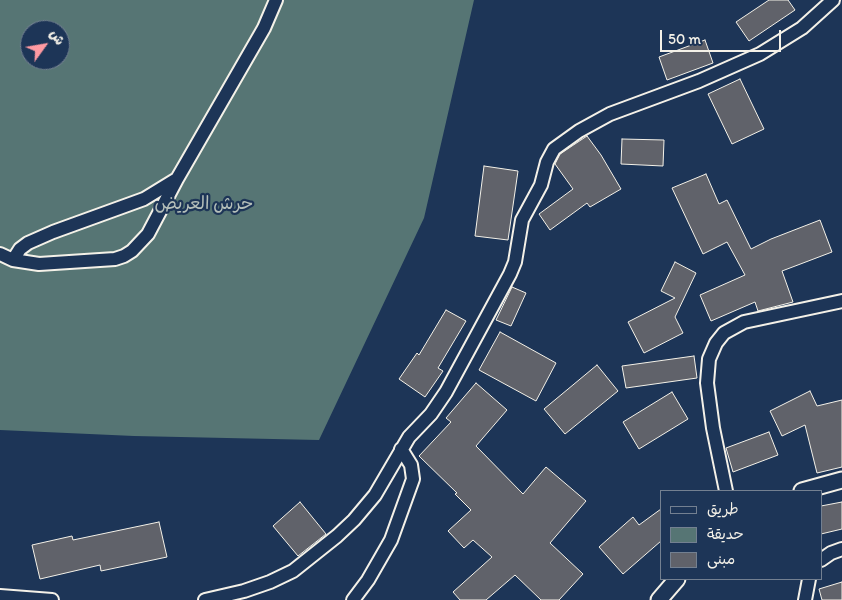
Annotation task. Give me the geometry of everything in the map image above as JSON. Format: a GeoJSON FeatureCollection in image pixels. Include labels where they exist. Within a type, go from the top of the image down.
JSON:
{"type":"FeatureCollection","features":[{"type":"Feature","properties":{"kind":"street"},"geometry":{"type":"LineString","coordinates":[[0,254],[13,260],[39,264],[56,264],[115,259],[132,251],[148,234],[177,179],[271,15],[276,0]]}},
{"type":"Feature","properties":{"kind":"street"},"geometry":{"type":"LineString","coordinates":[[205,600],[244,591],[270,582],[292,571],[318,552],[354,520],[370,502],[409,437],[431,414],[446,392],[510,274],[515,262],[522,220],[541,186],[547,162],[554,149],[579,131],[610,114],[699,81],[760,54],[802,28],[834,0]]}},
{"type":"Feature","properties":{"kind":"street"},"geometry":{"type":"LineString","coordinates":[[13,260],[20,248],[28,243],[144,199],[177,179]]}},
{"type":"Feature","properties":{"kind":"street"},"geometry":{"type":"LineString","coordinates":[[726,490],[713,428],[707,383],[709,359],[716,344],[724,333],[744,322],[842,301]]}},
{"type":"Feature","properties":{"kind":"street"},"geometry":{"type":"LineString","coordinates":[[353,600],[368,580],[391,540],[412,479],[411,465],[401,449]]}},
{"type":"Feature","properties":{"kind":"street"},"geometry":{"type":"LineString","coordinates":[[806,490],[842,480]]}},
{"type":"Feature","properties":{"kind":"street"},"geometry":{"type":"LineString","coordinates":[[822,559],[831,553],[842,550]]}},
{"type":"Feature","properties":{"kind":"street"},"geometry":{"type":"LineString","coordinates":[[659,600],[676,580]]}},
{"type":"Feature","properties":{"kind":"street"},"geometry":{"type":"LineString","coordinates":[[805,600],[809,580]]}},
{"type":"Feature","properties":{"kind":"street"},"geometry":{"type":"LineString","coordinates":[[0,596],[52,600]]}},
{"type":"Feature","properties":{"kind":"green space","name":"حرش العريض"},"geometry":{"type":"Polygon","coordinates":[[[0,0],[474,0],[424,218],[319,440],[134,436],[0,430],[0,0]]]}},
{"type":"Feature","properties":{"kind":"building"},"geometry":{"type":"Polygon","coordinates":[[[769,0],[788,0],[795,10],[749,41],[736,22],[769,0]]]}},
{"type":"Feature","properties":{"kind":"building"},"geometry":{"type":"Polygon","coordinates":[[[705,40],[713,63],[667,80],[659,57],[705,40]]]}},
{"type":"Feature","properties":{"kind":"building"},"geometry":{"type":"Polygon","coordinates":[[[740,79],[764,129],[732,144],[708,94],[740,79]]]}},
{"type":"Feature","properties":{"kind":"building"},"geometry":{"type":"Polygon","coordinates":[[[587,136],[601,155],[621,189],[590,207],[587,203],[550,230],[539,214],[573,189],[555,164],[560,154],[587,136]]]}},
{"type":"Feature","properties":{"kind":"building"},"geometry":{"type":"Polygon","coordinates":[[[622,139],[664,140],[663,166],[621,164],[622,139]]]}},
{"type":"Feature","properties":{"kind":"building"},"geometry":{"type":"Polygon","coordinates":[[[484,166],[518,171],[508,240],[475,236],[484,166]]]}},
{"type":"Feature","properties":{"kind":"building"},"geometry":{"type":"Polygon","coordinates":[[[706,174],[719,204],[727,200],[751,249],[820,220],[832,252],[782,271],[793,302],[758,311],[755,302],[711,321],[700,295],[745,275],[727,242],[703,254],[672,188],[706,174]]]}},
{"type":"Feature","properties":{"kind":"building"},"geometry":{"type":"Polygon","coordinates":[[[675,262],[696,273],[675,317],[683,333],[644,353],[628,322],[675,298],[661,291],[675,262]]]}},
{"type":"Feature","properties":{"kind":"building"},"geometry":{"type":"Polygon","coordinates":[[[512,287],[526,293],[511,326],[496,320],[512,287]]]}},
{"type":"Feature","properties":{"kind":"building"},"geometry":{"type":"Polygon","coordinates":[[[446,310],[466,321],[438,368],[443,371],[425,397],[399,379],[417,353],[419,355],[446,310]]]}},
{"type":"Feature","properties":{"kind":"building"},"geometry":{"type":"Polygon","coordinates":[[[500,332],[556,363],[536,401],[479,370],[500,332]]]}},
{"type":"Feature","properties":{"kind":"building"},"geometry":{"type":"Polygon","coordinates":[[[694,356],[697,378],[626,388],[622,366],[694,356]]]}},
{"type":"Feature","properties":{"kind":"building"},"geometry":{"type":"Polygon","coordinates":[[[597,365],[618,391],[565,434],[544,409],[597,365]]]}},
{"type":"Feature","properties":{"kind":"building"},"geometry":{"type":"Polygon","coordinates":[[[476,383],[507,410],[476,446],[523,494],[546,467],[586,501],[550,543],[583,574],[559,600],[541,600],[515,575],[486,600],[460,600],[453,592],[492,557],[473,540],[464,548],[448,531],[471,510],[455,494],[457,493],[419,456],[451,422],[446,418],[476,383]]]}},
{"type":"Feature","properties":{"kind":"building"},"geometry":{"type":"Polygon","coordinates":[[[810,391],[817,406],[842,400],[842,467],[817,473],[805,425],[782,436],[770,411],[810,391]]]}},
{"type":"Feature","properties":{"kind":"building"},"geometry":{"type":"Polygon","coordinates":[[[672,392],[688,419],[639,449],[623,422],[672,392]]]}},
{"type":"Feature","properties":{"kind":"building"},"geometry":{"type":"Polygon","coordinates":[[[769,432],[778,455],[733,472],[726,448],[769,432]]]}},
{"type":"Feature","properties":{"kind":"building"},"geometry":{"type":"Polygon","coordinates":[[[300,502],[326,534],[298,556],[273,526],[300,502]]]}},
{"type":"Feature","properties":{"kind":"building"},"geometry":{"type":"Polygon","coordinates":[[[842,502],[842,529],[822,534],[822,506],[842,502]]]}},
{"type":"Feature","properties":{"kind":"building"},"geometry":{"type":"Polygon","coordinates":[[[660,510],[660,542],[623,574],[599,547],[633,517],[639,525],[660,510]]]}},
{"type":"Feature","properties":{"kind":"building"},"geometry":{"type":"Polygon","coordinates":[[[159,522],[167,557],[101,571],[100,565],[40,579],[32,545],[72,536],[73,540],[159,522]]]}},
{"type":"Feature","properties":{"kind":"building"},"geometry":{"type":"Polygon","coordinates":[[[842,582],[842,600],[822,600],[819,589],[842,582]]]}}]}
